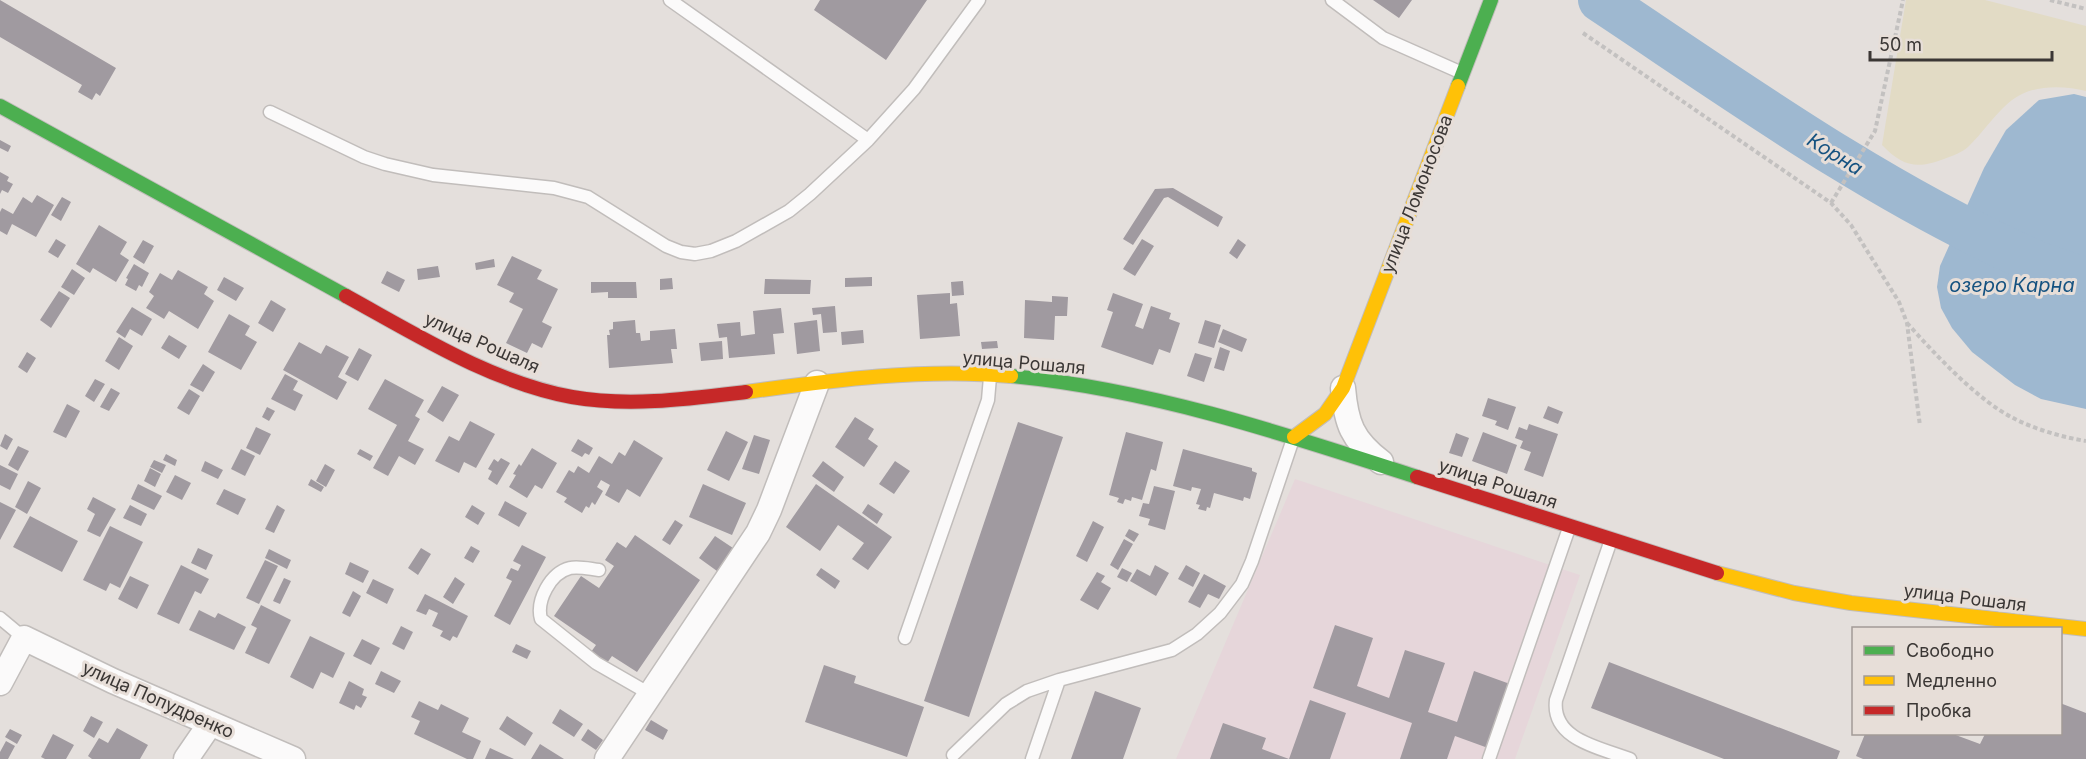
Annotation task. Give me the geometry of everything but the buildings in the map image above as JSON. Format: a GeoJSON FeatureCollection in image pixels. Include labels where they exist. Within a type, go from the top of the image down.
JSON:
{"type":"FeatureCollection","features":[{"type":"Feature","properties":{"kind":"main road","name":"улица Ломоносова"},"geometry":{"type":"LineString","coordinates":[[1294,436],[1325,414],[1343,388],[1491,0]]}},
{"type":"Feature","properties":{"kind":"main road","name":"улица Рошаля"},"geometry":{"type":"LineString","coordinates":[[0,106],[439,347],[542,390],[576,397],[654,401],[817,383],[901,377],[990,374],[1047,380],[1116,392],[1294,436],[1691,566],[1794,593],[1862,604],[2086,629]]}},
{"type":"Feature","properties":{"kind":"street"},"geometry":{"type":"LineString","coordinates":[[607,759],[758,533],[769,510],[817,383]]}},
{"type":"Feature","properties":{"kind":"street","name":"улица Ломоносова"},"geometry":{"type":"LineString","coordinates":[[1343,388],[1348,423],[1352,432],[1368,452],[1389,468]]}},
{"type":"Feature","properties":{"kind":"street"},"geometry":{"type":"LineString","coordinates":[[0,683],[24,638]]}},
{"type":"Feature","properties":{"kind":"street","name":"улица Попудренко"},"geometry":{"type":"LineString","coordinates":[[24,638],[76,664],[293,759]]}},
{"type":"Feature","properties":{"kind":"street"},"geometry":{"type":"LineString","coordinates":[[186,759],[210,724]]}},
{"type":"Feature","properties":{"kind":"lane"},"geometry":{"type":"LineString","coordinates":[[670,0],[868,140]]}},
{"type":"Feature","properties":{"kind":"lane"},"geometry":{"type":"LineString","coordinates":[[270,112],[364,157],[385,164],[433,175],[554,188],[588,197],[666,246],[695,254],[736,242],[789,211],[868,140],[914,89],[979,0]]}},
{"type":"Feature","properties":{"kind":"lane"},"geometry":{"type":"LineString","coordinates":[[1332,0],[1383,38],[1463,74]]}},
{"type":"Feature","properties":{"kind":"lane"},"geometry":{"type":"LineString","coordinates":[[904,638],[988,400],[990,374]]}},
{"type":"Feature","properties":{"kind":"lane"},"geometry":{"type":"LineString","coordinates":[[953,755],[1006,704],[1026,691],[1172,650],[1197,634],[1220,614],[1242,584],[1252,561],[1294,436]]}},
{"type":"Feature","properties":{"kind":"lane"},"geometry":{"type":"LineString","coordinates":[[1489,759],[1569,526]]}},
{"type":"Feature","properties":{"kind":"lane"},"geometry":{"type":"LineString","coordinates":[[1611,540],[1556,700],[1554,712],[1558,723],[1577,739],[1630,759]]}},
{"type":"Feature","properties":{"kind":"lane"},"geometry":{"type":"LineString","coordinates":[[599,570],[578,567],[559,573],[543,595],[539,611],[541,619],[596,663],[650,694]]}},
{"type":"Feature","properties":{"kind":"lane"},"geometry":{"type":"LineString","coordinates":[[0,618],[24,638]]}},
{"type":"Feature","properties":{"kind":"lane"},"geometry":{"type":"LineString","coordinates":[[1032,759],[1059,680]]}},
{"type":"Feature","properties":{"kind":"path"},"geometry":{"type":"LineString","coordinates":[[1831,203],[1875,131],[1903,0]]}},
{"type":"Feature","properties":{"kind":"path"},"geometry":{"type":"LineString","coordinates":[[2050,0],[2086,9]]}},
{"type":"Feature","properties":{"kind":"path"},"geometry":{"type":"LineString","coordinates":[[2066,0],[2071,5]]}},
{"type":"Feature","properties":{"kind":"path"},"geometry":{"type":"LineString","coordinates":[[1583,33],[1831,203],[1851,225],[1899,302],[1907,323],[1920,426]]}},
{"type":"Feature","properties":{"kind":"path"},"geometry":{"type":"LineString","coordinates":[[1907,323],[1941,361],[1988,401],[2013,418],[2039,429],[2086,441]]}},
{"type":"Feature","properties":{"kind":"shaded area"},"geometry":{"type":"Polygon","coordinates":[[[1295,479],[1580,575],[1515,759],[1176,759],[1295,479]]]}},
{"type":"Feature","properties":{"kind":"sand"},"geometry":{"type":"Polygon","coordinates":[[[1906,0],[1985,0],[2086,26],[2086,91],[2054,87],[2029,91],[2008,104],[1961,152],[1926,164],[1904,162],[1882,145],[1906,0]]]}},
{"type":"Feature","properties":{"kind":"water","name":"озеро Карна"},"geometry":{"type":"Polygon","coordinates":[[[2074,94],[2086,97],[2086,409],[2041,399],[2015,385],[1972,352],[1952,328],[1941,308],[1937,287],[1940,266],[1984,168],[2006,130],[2039,100],[2074,94]]]}},
{"type":"Feature","properties":{"kind":"waterway","name":"Корна"},"geometry":{"type":"LineString","coordinates":[[1600,0],[1806,137],[1912,200],[2030,260],[2086,280]]}},
{"type":"Feature","properties":{"kind":"traffic: fast"},"geometry":{"type":"LineString","coordinates":[[1458,86],[1491,0]]}},
{"type":"Feature","properties":{"kind":"traffic: fast"},"geometry":{"type":"LineString","coordinates":[[0,106],[346,296]]}},
{"type":"Feature","properties":{"kind":"traffic: fast"},"geometry":{"type":"LineString","coordinates":[[1011,376],[1063,382],[1166,402],[1217,415],[1417,477]]}},
{"type":"Feature","properties":{"kind":"traffic: slow"},"geometry":{"type":"LineString","coordinates":[[1294,437],[1325,414],[1343,388],[1458,86]]}},
{"type":"Feature","properties":{"kind":"traffic: slow"},"geometry":{"type":"LineString","coordinates":[[746,392],[911,374],[1011,376]]}},
{"type":"Feature","properties":{"kind":"traffic: slow"},"geometry":{"type":"LineString","coordinates":[[1717,573],[1794,593],[1851,603],[2086,629]]}},
{"type":"Feature","properties":{"kind":"traffic: jam"},"geometry":{"type":"LineString","coordinates":[[346,296],[455,356],[542,390],[593,400],[637,402],[746,392]]}},
{"type":"Feature","properties":{"kind":"traffic: jam"},"geometry":{"type":"LineString","coordinates":[[1417,477],[1717,573]]}}]}
